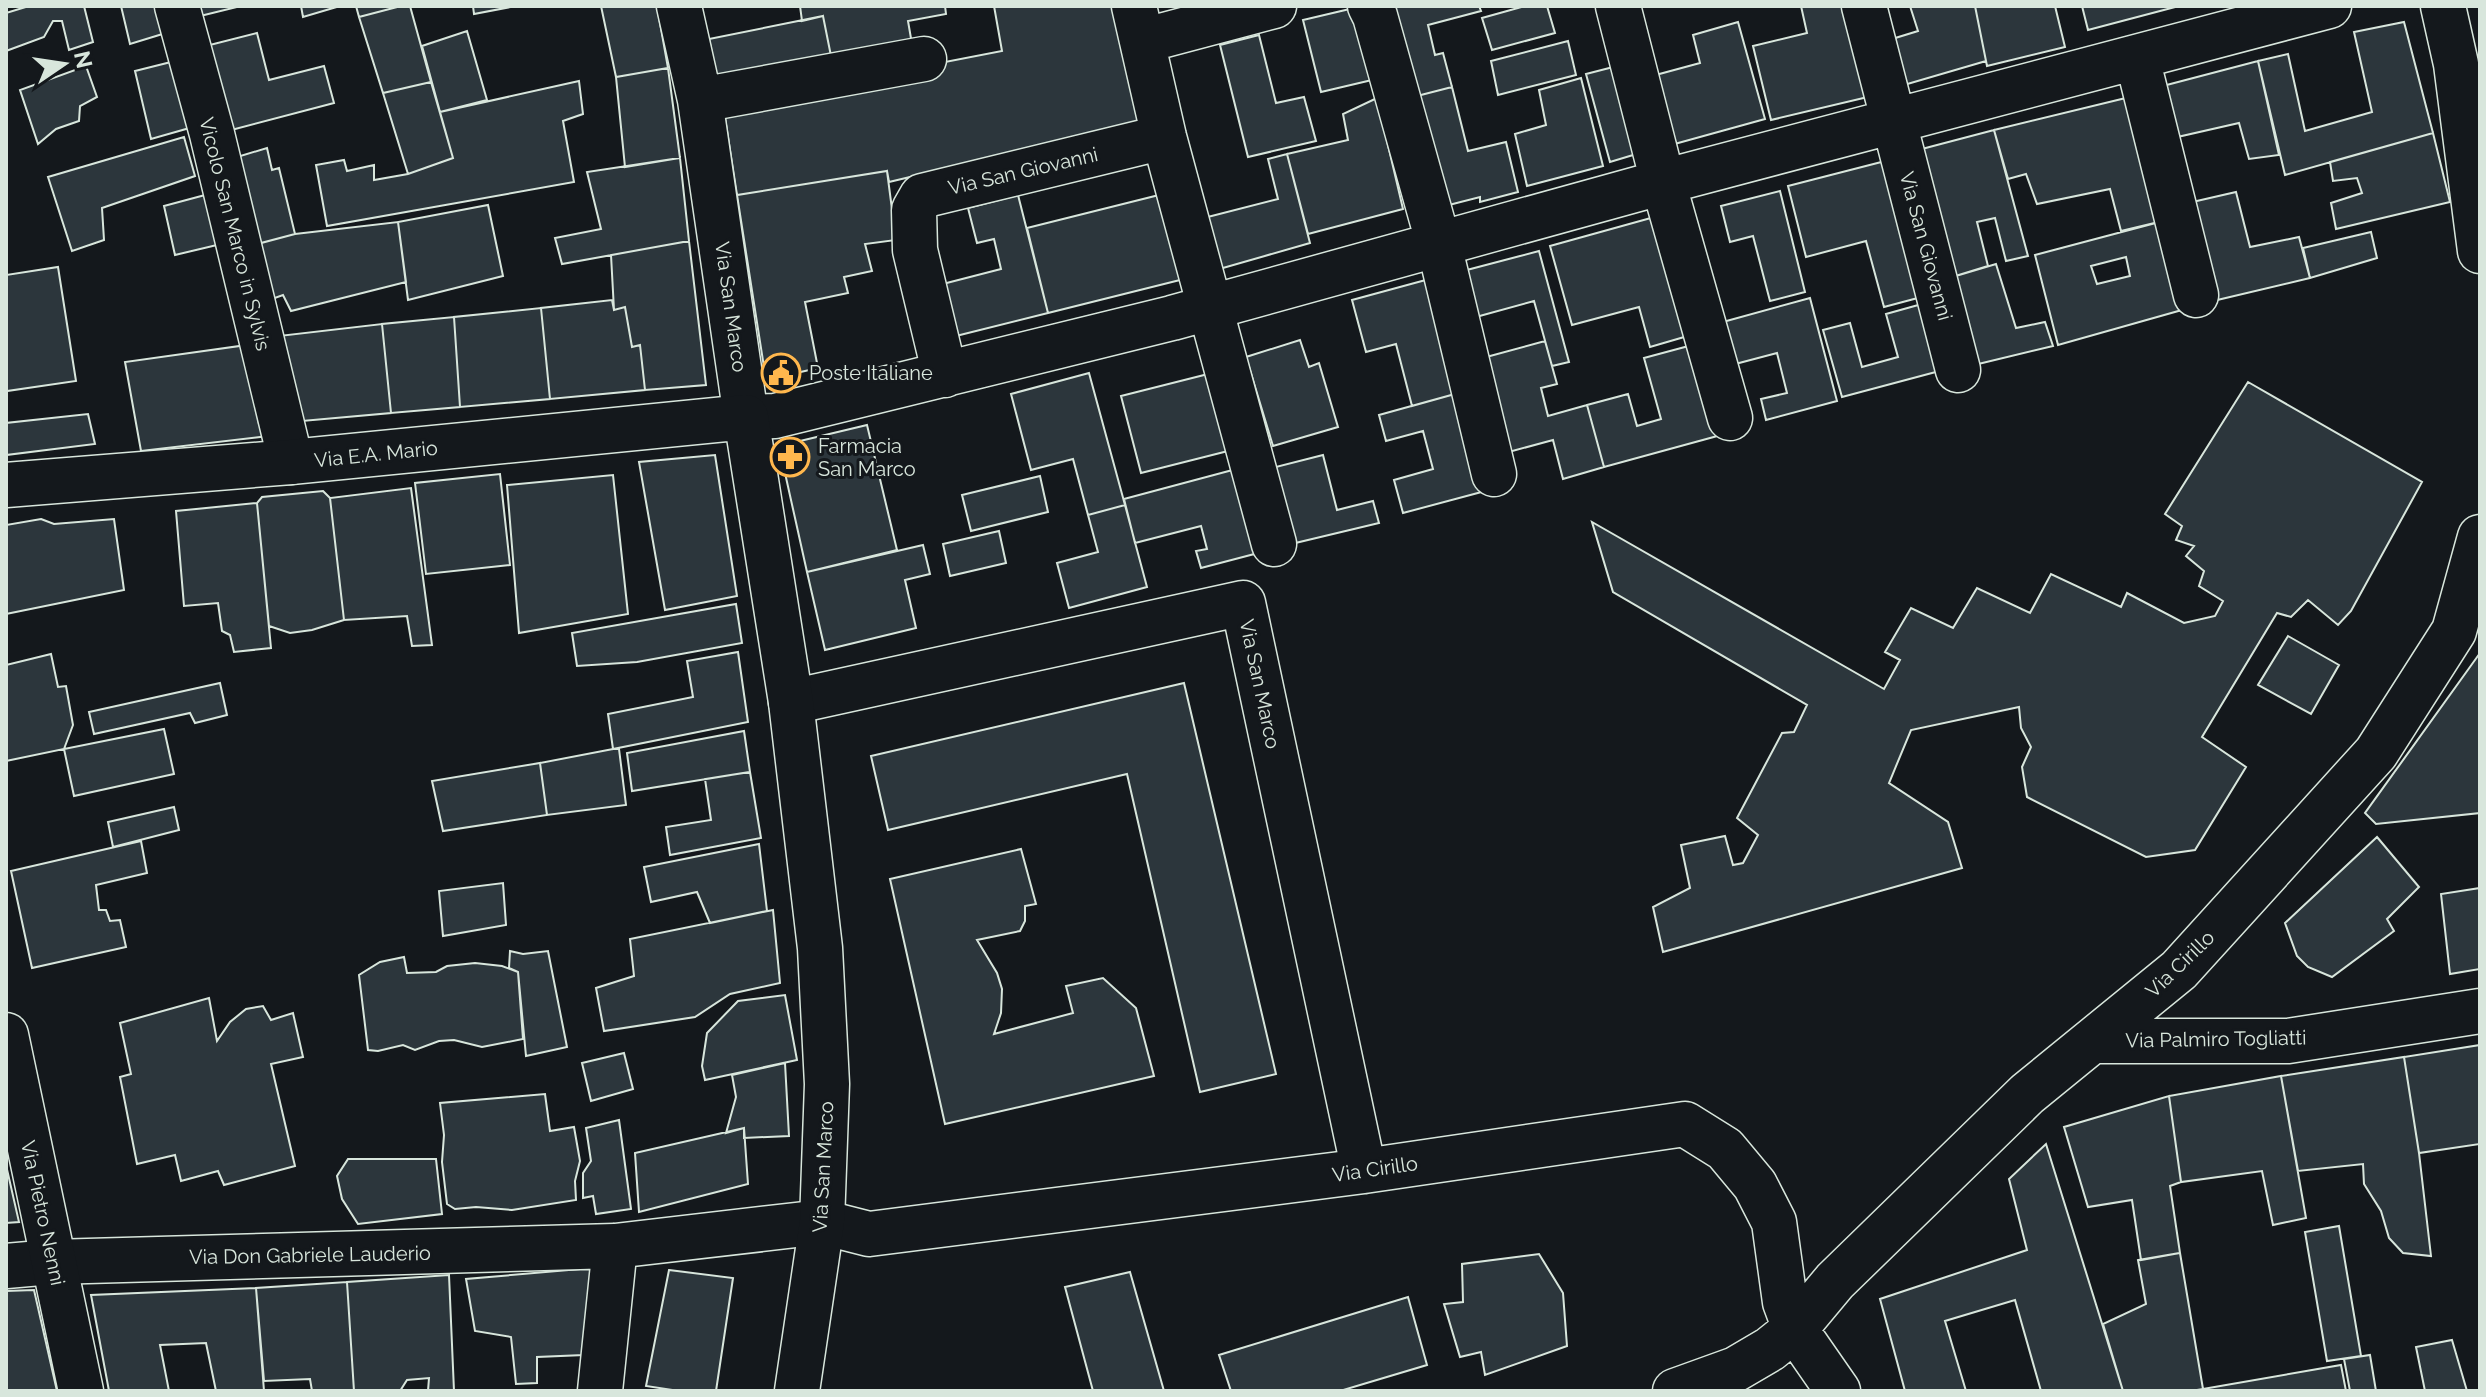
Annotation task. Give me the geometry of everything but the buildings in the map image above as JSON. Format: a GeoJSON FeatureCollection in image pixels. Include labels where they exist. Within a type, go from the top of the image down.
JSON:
{"type":"FeatureCollection","features":[{"type":"Feature","properties":{"kind":"street","name":"Vicolo San Marco in Sylvis"},"geometry":{"type":"LineString","coordinates":[[177,6],[212,134],[291,462]]}},
{"type":"Feature","properties":{"kind":"street","name":"Via San Marco"},"geometry":{"type":"LineString","coordinates":[[679,6],[700,100],[791,702],[820,948],[827,1084],[822,1222],[797,1391]]}},
{"type":"Feature","properties":{"kind":"street"},"geometry":{"type":"LineString","coordinates":[[1370,6],[1439,245],[1494,474]]}},
{"type":"Feature","properties":{"kind":"street"},"geometry":{"type":"LineString","coordinates":[[1618,6],[1663,182],[1730,418]]}},
{"type":"Feature","properties":{"kind":"street","name":"Via San Giovanni"},"geometry":{"type":"LineString","coordinates":[[1864,6],[1958,370]]}},
{"type":"Feature","properties":{"kind":"street"},"geometry":{"type":"LineString","coordinates":[[746,417],[775,416],[1209,308],[1663,182],[2329,6]]}},
{"type":"Feature","properties":{"kind":"street"},"geometry":{"type":"LineString","coordinates":[[2443,6],[2468,63],[2480,251]]}},
{"type":"Feature","properties":{"kind":"street"},"geometry":{"type":"LineString","coordinates":[[1255,8],[1138,24],[1164,137],[1274,544]]}},
{"type":"Feature","properties":{"kind":"street"},"geometry":{"type":"LineString","coordinates":[[2137,58],[2196,295]]}},
{"type":"Feature","properties":{"kind":"street"},"geometry":{"type":"LineString","coordinates":[[700,100],[924,59]]}},
{"type":"Feature","properties":{"kind":"street","name":"Via San Giovanni"},"geometry":{"type":"LineString","coordinates":[[945,375],[915,250],[914,210],[922,196],[1164,137]]}},
{"type":"Feature","properties":{"kind":"street","name":"Via E.A. Mario"},"geometry":{"type":"LineString","coordinates":[[6,485],[291,462],[746,417]]}},
{"type":"Feature","properties":{"kind":"street","name":"Via Cirillo"},"geometry":{"type":"LineString","coordinates":[[1675,1391],[1736,1369],[1770,1349],[1795,1329],[1835,1281],[2027,1094],[2179,970],[2376,753],[2454,631],[2469,618],[2480,537]]}},
{"type":"Feature","properties":{"kind":"street","name":"Via San Marco"},"geometry":{"type":"LineString","coordinates":[[791,702],[1243,603],[1364,1171]]}},
{"type":"Feature","properties":{"kind":"street","name":"Via Palmiro Togliatti"},"geometry":{"type":"LineString","coordinates":[[2094,1041],[2288,1041],[2480,1011]]}},
{"type":"Feature","properties":{"kind":"street","name":"Via Pietro Nenni"},"geometry":{"type":"LineString","coordinates":[[6,1035],[81,1391]]}},
{"type":"Feature","properties":{"kind":"street","name":"Via Cirillo"},"geometry":{"type":"LineString","coordinates":[[822,1222],[869,1234],[1364,1171],[1685,1124],[1725,1149],[1755,1185],[1774,1222],[1785,1302],[1795,1329]]}},
{"type":"Feature","properties":{"kind":"street","name":"Via Don Gabriele Lauderio"},"geometry":{"type":"LineString","coordinates":[[6,1266],[52,1262],[615,1246],[822,1222]]}},
{"type":"Feature","properties":{"kind":"street"},"geometry":{"type":"LineString","coordinates":[[600,1391],[615,1246]]}},
{"type":"Feature","properties":{"kind":"street"},"geometry":{"type":"LineString","coordinates":[[1795,1329],[1838,1391]]}},
{"type":"Feature","properties":{"kind":"place","name":"Poste Italiane"},"geometry":{"type":"Point","coordinates":[781,373]}},
{"type":"Feature","properties":{"kind":"place","name":"Farmacia San Marco"},"geometry":{"type":"Point","coordinates":[790,457]}}]}
